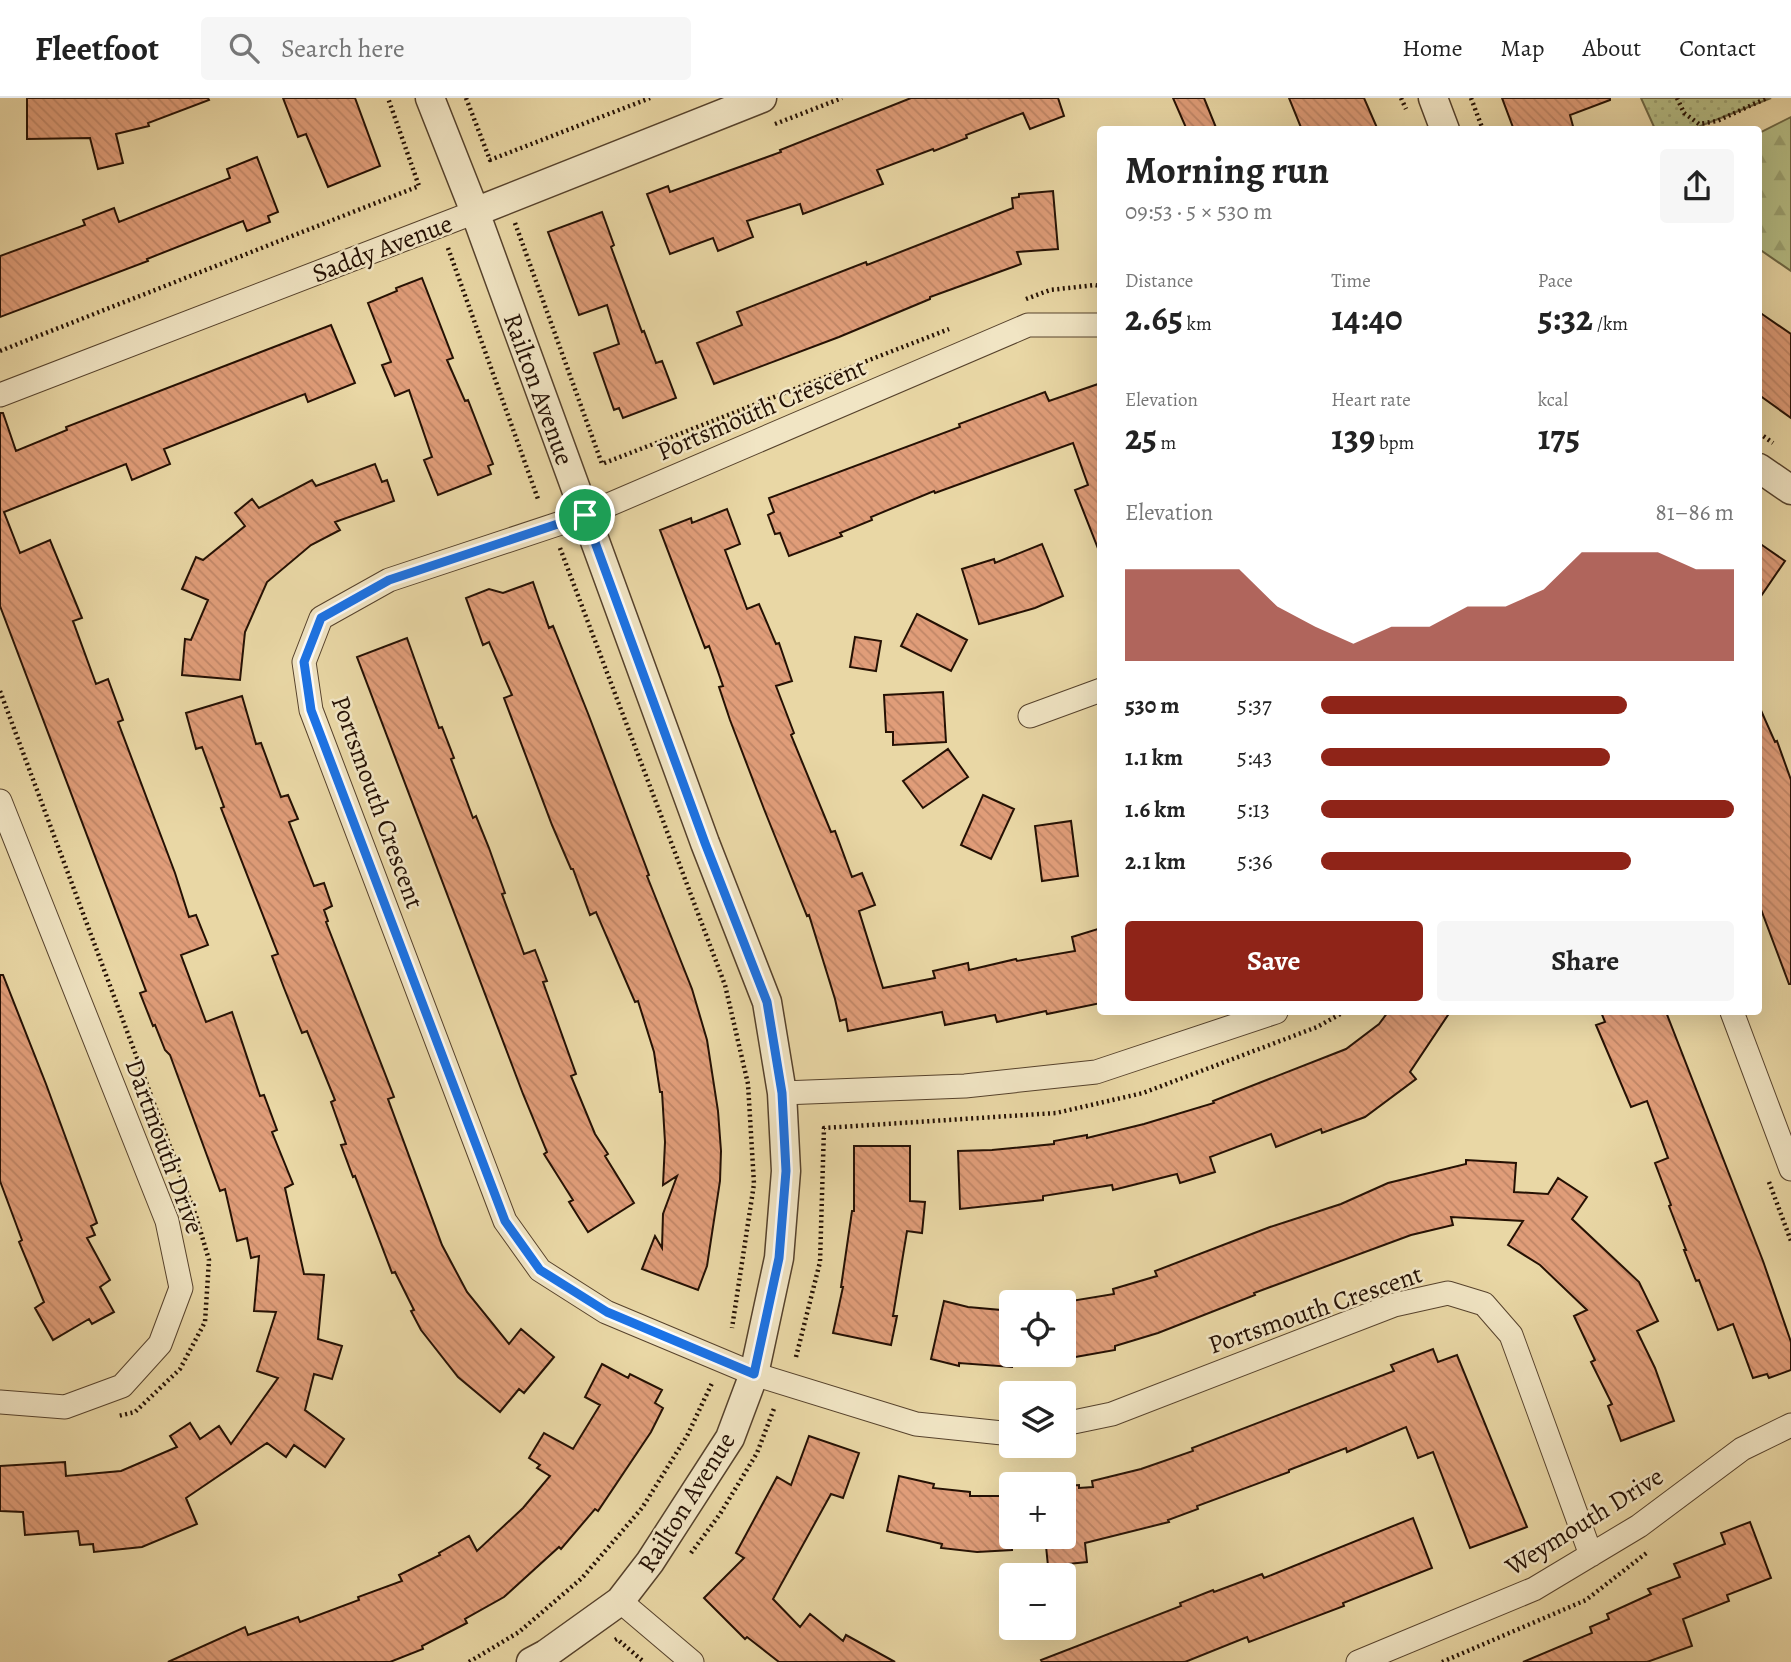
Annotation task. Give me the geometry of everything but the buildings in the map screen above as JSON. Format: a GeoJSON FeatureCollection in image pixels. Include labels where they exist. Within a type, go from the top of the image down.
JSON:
{"type":"FeatureCollection","features":[{"type":"Feature","properties":{"kind":"street","name":"Railton Avenue"},"geometry":{"type":"LineString","coordinates":[[430,98],[700,830],[767,1002],[782,1093],[786,1171],[779,1258],[754,1374],[730,1438],[650,1562],[620,1601],[531,1662]]}},
{"type":"Feature","properties":{"kind":"street","name":"Saddy Avenue"},"geometry":{"type":"LineString","coordinates":[[0,396],[762,98]]}},
{"type":"Feature","properties":{"kind":"street"},"geometry":{"type":"LineString","coordinates":[[1433,98],[1444,126]]}},
{"type":"Feature","properties":{"kind":"street","name":"Portsmouth Crescent"},"geometry":{"type":"LineString","coordinates":[[999,1433],[916,1424],[754,1374],[607,1312],[540,1270],[505,1221],[311,710],[304,662],[321,618],[389,580],[585,515],[1028,325],[1097,325]]}},
{"type":"Feature","properties":{"kind":"street"},"geometry":{"type":"LineString","coordinates":[[1762,470],[1791,490]]}},
{"type":"Feature","properties":{"kind":"street"},"geometry":{"type":"LineString","coordinates":[[1030,716],[1097,691]]}},
{"type":"Feature","properties":{"kind":"street","name":"Dartmouth Drive"},"geometry":{"type":"LineString","coordinates":[[0,801],[167,1221],[181,1288],[160,1344],[122,1386],[65,1406],[0,1402]]}},
{"type":"Feature","properties":{"kind":"street"},"geometry":{"type":"LineString","coordinates":[[782,1093],[965,1086],[1096,1072],[1267,1015]]}},
{"type":"Feature","properties":{"kind":"street"},"geometry":{"type":"LineString","coordinates":[[1733,1015],[1791,1168]]}},
{"type":"Feature","properties":{"kind":"street","name":"Portsmouth Crescent"},"geometry":{"type":"LineString","coordinates":[[1076,1422],[1112,1414],[1394,1305],[1448,1293],[1484,1304],[1511,1335],[1591,1555]]}},
{"type":"Feature","properties":{"kind":"street","name":"Weymouth Drive"},"geometry":{"type":"LineString","coordinates":[[1358,1662],[1534,1589],[1639,1526],[1742,1449],[1791,1426]]}},
{"type":"Feature","properties":{"kind":"street"},"geometry":{"type":"LineString","coordinates":[[620,1601],[692,1662]]}},
{"type":"Feature","properties":{"kind":"path"},"geometry":{"type":"LineString","coordinates":[[0,351],[418,186],[388,98]]}},
{"type":"Feature","properties":{"kind":"path"},"geometry":{"type":"LineString","coordinates":[[466,98],[490,160],[650,98]]}},
{"type":"Feature","properties":{"kind":"path"},"geometry":{"type":"LineString","coordinates":[[767,127],[842,98]]}},
{"type":"Feature","properties":{"kind":"path"},"geometry":{"type":"LineString","coordinates":[[1471,98],[1482,126]]}},
{"type":"Feature","properties":{"kind":"path"},"geometry":{"type":"LineString","coordinates":[[1677,98],[1684,113],[1699,124],[1717,121],[1767,98]]}},
{"type":"Feature","properties":{"kind":"path"},"geometry":{"type":"LineString","coordinates":[[527,219],[514,223],[602,464],[961,325]]}},
{"type":"Feature","properties":{"kind":"path"},"geometry":{"type":"LineString","coordinates":[[448,248],[538,499]]}},
{"type":"Feature","properties":{"kind":"path"},"geometry":{"type":"LineString","coordinates":[[1025,300],[1050,290],[1097,285]]}},
{"type":"Feature","properties":{"kind":"path"},"geometry":{"type":"LineString","coordinates":[[556,538],[725,985],[748,1084],[754,1184],[732,1328]]}},
{"type":"Feature","properties":{"kind":"path"},"geometry":{"type":"LineString","coordinates":[[796,1357],[820,1262],[824,1128],[1056,1114],[1143,1093],[1317,1027],[1339,1015]]}},
{"type":"Feature","properties":{"kind":"path"},"geometry":{"type":"LineString","coordinates":[[470,1662],[519,1632],[582,1578],[642,1508],[687,1436],[716,1374]]}},
{"type":"Feature","properties":{"kind":"path"},"geometry":{"type":"LineString","coordinates":[[607,1646],[617,1639],[644,1662]]}},
{"type":"Feature","properties":{"kind":"green space"},"geometry":{"type":"Polygon","coordinates":[[[1641,98],[1771,98],[1701,126],[1654,126],[1641,98]]]}},
{"type":"Feature","properties":{"kind":"green space"},"geometry":{"type":"Polygon","coordinates":[[[1791,117],[1791,271],[1762,251],[1762,132],[1791,117]]]}},
{"type":"Feature","properties":{"kind":"route"},"geometry":{"type":"LineString","coordinates":[[585,515],[705,843],[767,1002],[782,1093],[786,1171],[779,1258],[754,1374],[607,1312],[540,1270],[505,1221],[311,710],[304,662],[321,618],[389,580],[585,515]]}}]}
